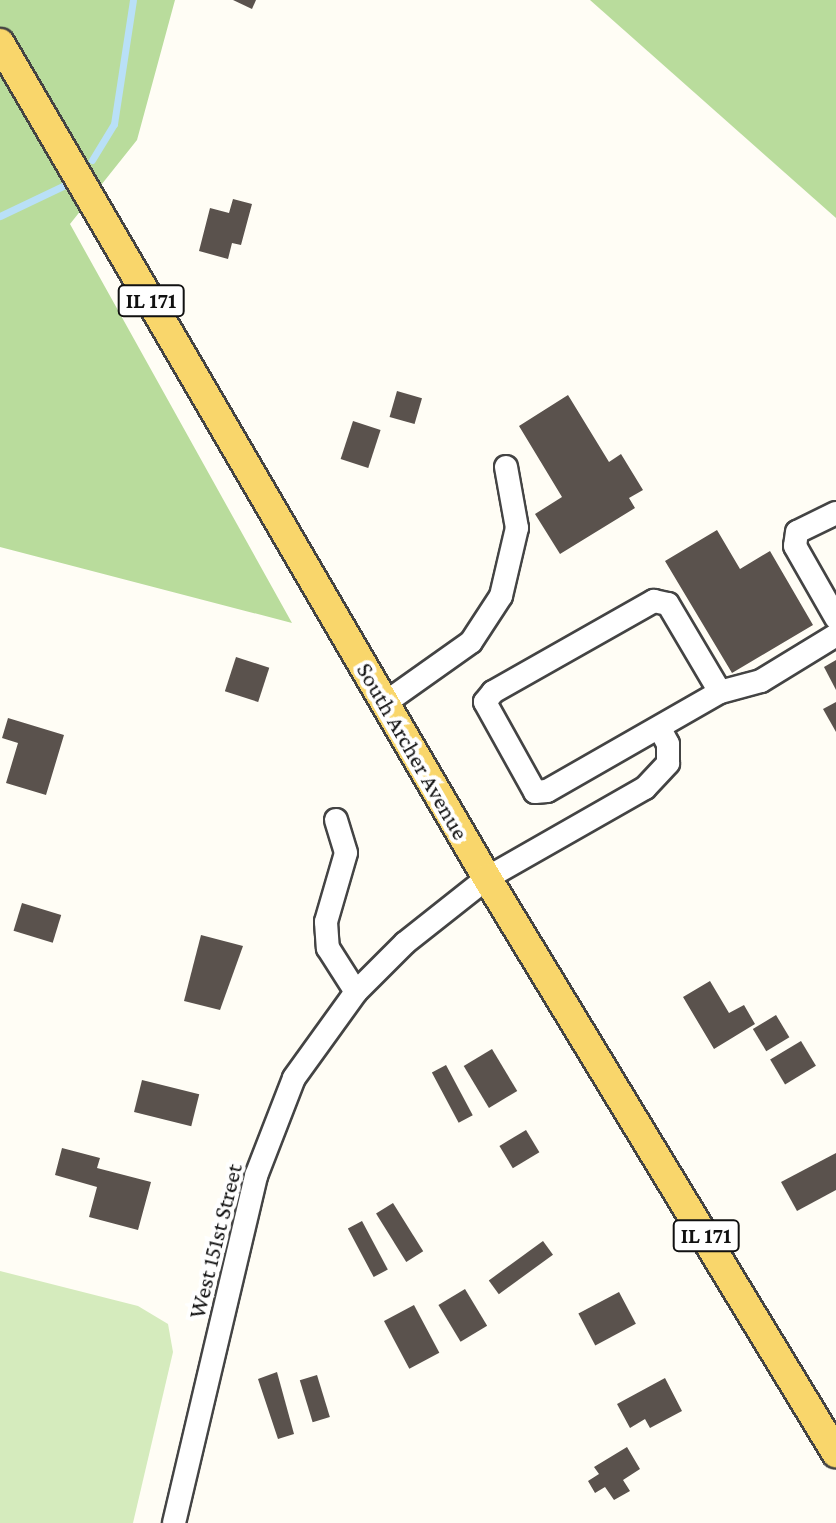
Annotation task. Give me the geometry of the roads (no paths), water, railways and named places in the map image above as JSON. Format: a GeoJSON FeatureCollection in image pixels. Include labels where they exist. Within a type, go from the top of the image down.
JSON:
{"type":"FeatureCollection","features":[{"type":"Feature","properties":{"kind":"main road","name":"South Archer Avenue"},"geometry":{"type":"LineString","coordinates":[[0,43],[487,878],[836,1453]]}},
{"type":"Feature","properties":{"kind":"street"},"geometry":{"type":"LineString","coordinates":[[385,703],[471,642],[501,596],[517,528],[506,467]]}},
{"type":"Feature","properties":{"kind":"street"},"geometry":{"type":"LineString","coordinates":[[836,513],[797,532],[795,546],[836,618]]}},
{"type":"Feature","properties":{"kind":"street"},"geometry":{"type":"LineString","coordinates":[[720,692],[668,604],[654,601],[493,692],[485,702],[535,792],[547,791],[720,692],[761,681],[836,635]]}},
{"type":"Feature","properties":{"kind":"street","name":"West 151st Street"},"geometry":{"type":"LineString","coordinates":[[174,1523],[256,1176],[294,1078],[356,992],[405,943],[487,878],[645,788],[668,763],[668,744],[660,729]]}},
{"type":"Feature","properties":{"kind":"street"},"geometry":{"type":"LineString","coordinates":[[336,820],[346,853],[326,922],[328,948],[356,992]]}},
{"type":"Feature","properties":{"kind":"waterway"},"geometry":{"type":"LineString","coordinates":[[92,160],[114,124],[133,0]]}},
{"type":"Feature","properties":{"kind":"waterway"},"geometry":{"type":"LineString","coordinates":[[0,216],[65,185]]}}]}
